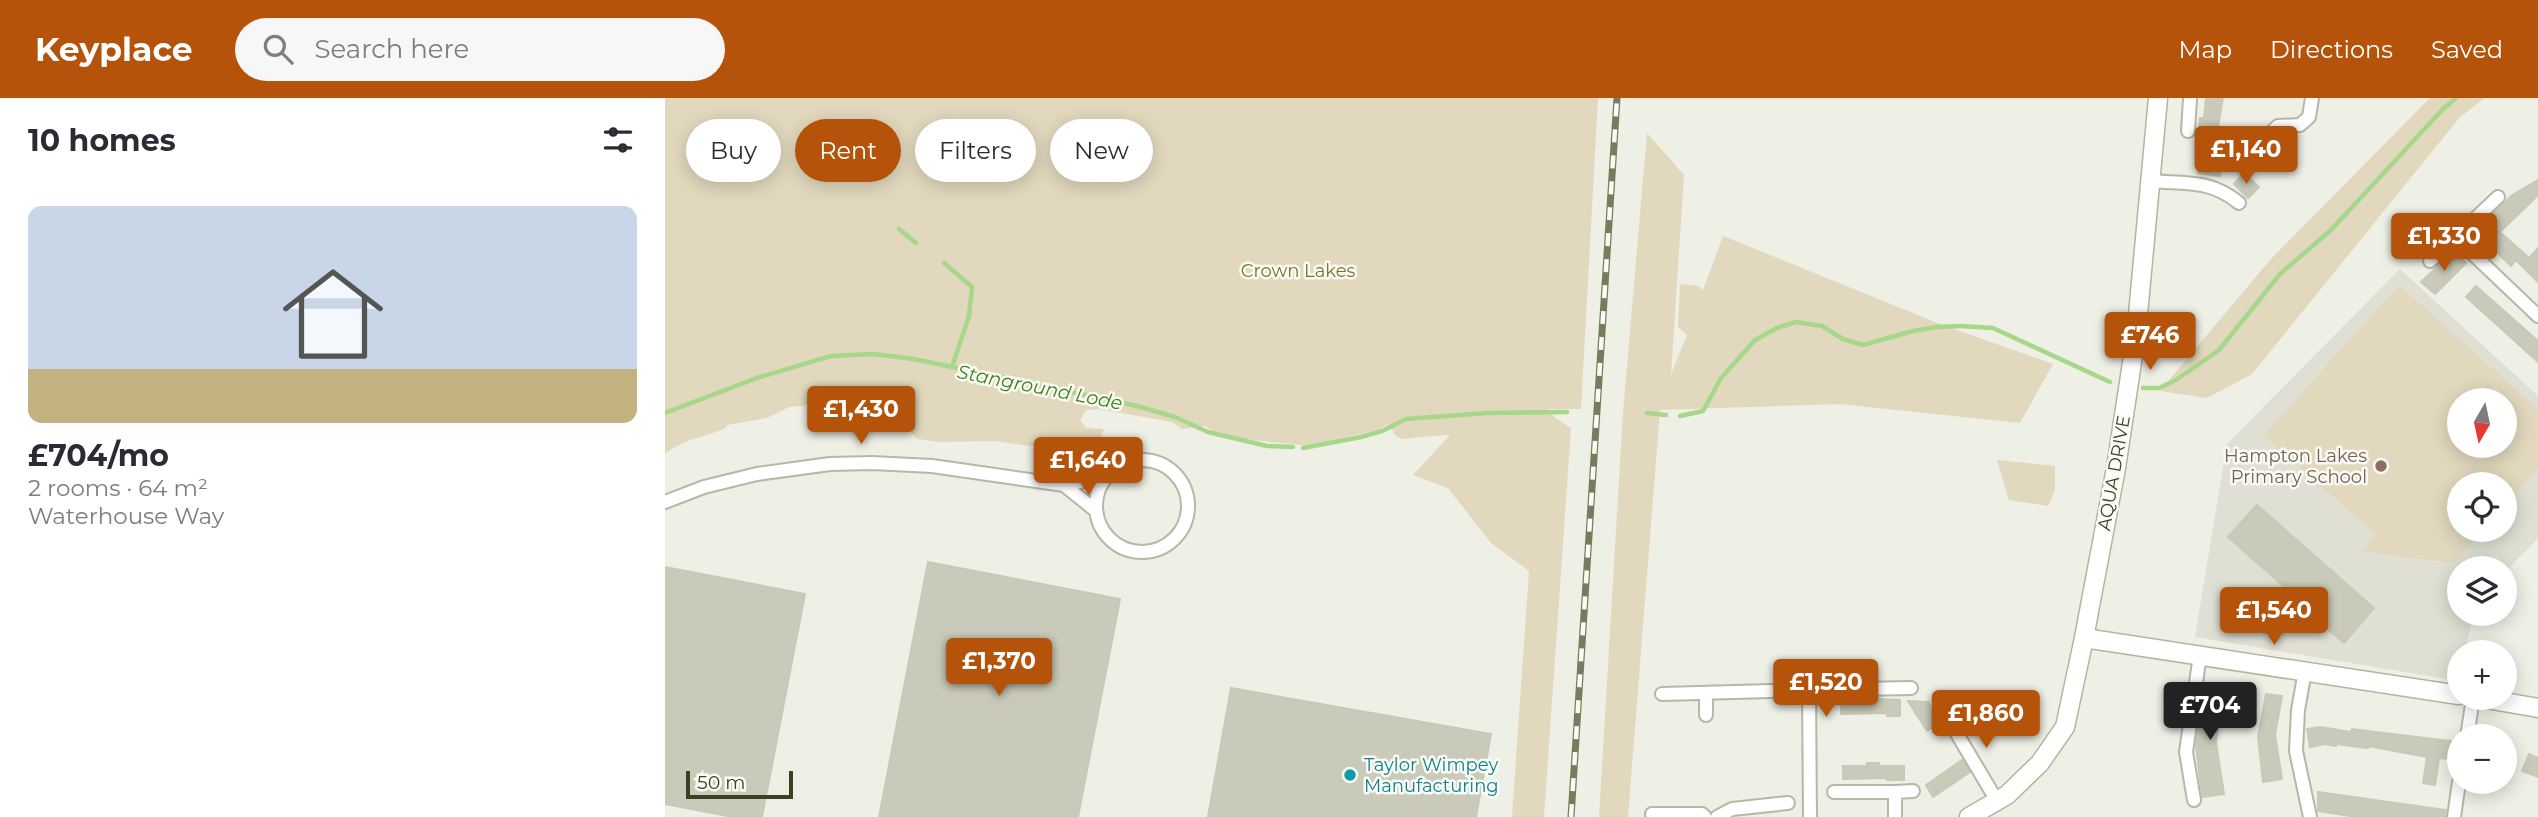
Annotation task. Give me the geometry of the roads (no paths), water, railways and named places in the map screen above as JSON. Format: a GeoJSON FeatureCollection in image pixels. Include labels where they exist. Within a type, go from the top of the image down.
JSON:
{"type":"FeatureCollection","features":[{"type":"Feature","properties":{"kind":"street","name":"AQUA DRIVE"},"geometry":{"type":"LineString","coordinates":[[1969,817],[2007,795],[2040,762],[2065,727],[2116,468],[2136,336],[2158,98]]}},
{"type":"Feature","properties":{"kind":"street"},"geometry":{"type":"LineString","coordinates":[[2187,98],[2188,131]]}},
{"type":"Feature","properties":{"kind":"street"},"geometry":{"type":"LineString","coordinates":[[2264,139],[2278,126],[2300,124],[2309,117],[2312,98]]}},
{"type":"Feature","properties":{"kind":"street"},"geometry":{"type":"LineString","coordinates":[[2150,181],[2210,185],[2224,191],[2239,203]]}},
{"type":"Feature","properties":{"kind":"street"},"geometry":{"type":"LineString","coordinates":[[2430,261],[2498,197]]}},
{"type":"Feature","properties":{"kind":"street"},"geometry":{"type":"LineString","coordinates":[[2454,236],[2538,316]]}},
{"type":"Feature","properties":{"kind":"street"},"geometry":{"type":"LineString","coordinates":[[1147,459],[1169,467],[1185,484],[1190,507],[1183,530],[1166,546],[1144,553],[1121,548],[1103,532],[1095,510],[1097,492],[1105,477],[1124,462],[1147,459]]}},
{"type":"Feature","properties":{"kind":"street"},"geometry":{"type":"LineString","coordinates":[[665,502],[704,487],[757,474],[844,464],[932,466],[1065,485],[1105,477]]}},
{"type":"Feature","properties":{"kind":"street"},"geometry":{"type":"LineString","coordinates":[[1065,485],[1095,510]]}},
{"type":"Feature","properties":{"kind":"street"},"geometry":{"type":"LineString","coordinates":[[2084,638],[2447,693]]}},
{"type":"Feature","properties":{"kind":"street"},"geometry":{"type":"LineString","coordinates":[[2194,800],[2186,752],[2200,655]]}},
{"type":"Feature","properties":{"kind":"street"},"geometry":{"type":"LineString","coordinates":[[2305,671],[2298,710],[2297,751],[2310,817]]}},
{"type":"Feature","properties":{"kind":"street"},"geometry":{"type":"LineString","coordinates":[[1663,694],[1911,688]]}},
{"type":"Feature","properties":{"kind":"street"},"geometry":{"type":"LineString","coordinates":[[1809,691],[1810,817]]}},
{"type":"Feature","properties":{"kind":"street"},"geometry":{"type":"LineString","coordinates":[[1706,693],[1706,715]]}},
{"type":"Feature","properties":{"kind":"street"},"geometry":{"type":"LineString","coordinates":[[2517,704],[2538,708]]}},
{"type":"Feature","properties":{"kind":"street"},"geometry":{"type":"LineString","coordinates":[[1947,717],[1997,801]]}},
{"type":"Feature","properties":{"kind":"street"},"geometry":{"type":"LineString","coordinates":[[1834,792],[1913,792]]}},
{"type":"Feature","properties":{"kind":"street"},"geometry":{"type":"LineString","coordinates":[[1895,792],[1895,817]]}},
{"type":"Feature","properties":{"kind":"street"},"geometry":{"type":"LineString","coordinates":[[2454,817],[2457,794]]}},
{"type":"Feature","properties":{"kind":"street"},"geometry":{"type":"LineString","coordinates":[[1717,817],[1732,809],[1788,803]]}},
{"type":"Feature","properties":{"kind":"street"},"geometry":{"type":"LineString","coordinates":[[1652,814],[1703,814],[1705,817]]}},
{"type":"Feature","properties":{"kind":"waterway","name":"Stanground Lode"},"geometry":{"type":"LineString","coordinates":[[2143,388],[2159,388],[2176,380],[2219,350],[2280,274],[2331,230],[2456,98]]}},
{"type":"Feature","properties":{"kind":"waterway"},"geometry":{"type":"LineString","coordinates":[[899,229],[916,243]]}},
{"type":"Feature","properties":{"kind":"waterway"},"geometry":{"type":"LineString","coordinates":[[944,263],[972,287],[969,316],[953,364]]}},
{"type":"Feature","properties":{"kind":"waterway","name":"Stanground Lode"},"geometry":{"type":"LineString","coordinates":[[1680,416],[1703,411],[1721,378],[1755,340],[1777,328],[1796,322],[1822,326],[1843,339],[1863,345],[1937,327],[1993,328],[2110,382]]}},
{"type":"Feature","properties":{"kind":"waterway","name":"Stanground Lode"},"geometry":{"type":"LineString","coordinates":[[665,413],[757,378],[831,356],[873,354],[914,359],[1137,406],[1175,417],[1208,432],[1267,446],[1293,447]]}},
{"type":"Feature","properties":{"kind":"waterway","name":"Stanground Lode"},"geometry":{"type":"LineString","coordinates":[[1303,448],[1361,437],[1382,431],[1406,419],[1487,413],[1567,412]]}},
{"type":"Feature","properties":{"kind":"waterway"},"geometry":{"type":"LineString","coordinates":[[1647,413],[1666,415]]}},
{"type":"Feature","properties":{"kind":"railway"},"geometry":{"type":"LineString","coordinates":[[1571,817],[1617,98]]}},
{"type":"Feature","properties":{"kind":"place","name":"Hampton Lakes Primary School"},"geometry":{"type":"Point","coordinates":[2381,466]}},
{"type":"Feature","properties":{"kind":"place","name":"Taylor Wimpey Manufacturing"},"geometry":{"type":"Point","coordinates":[1350,775]}},
{"type":"Feature","properties":{"kind":"park label","name":"Crown Lakes"},"geometry":{"type":"Point","coordinates":[1298,271]}}]}
